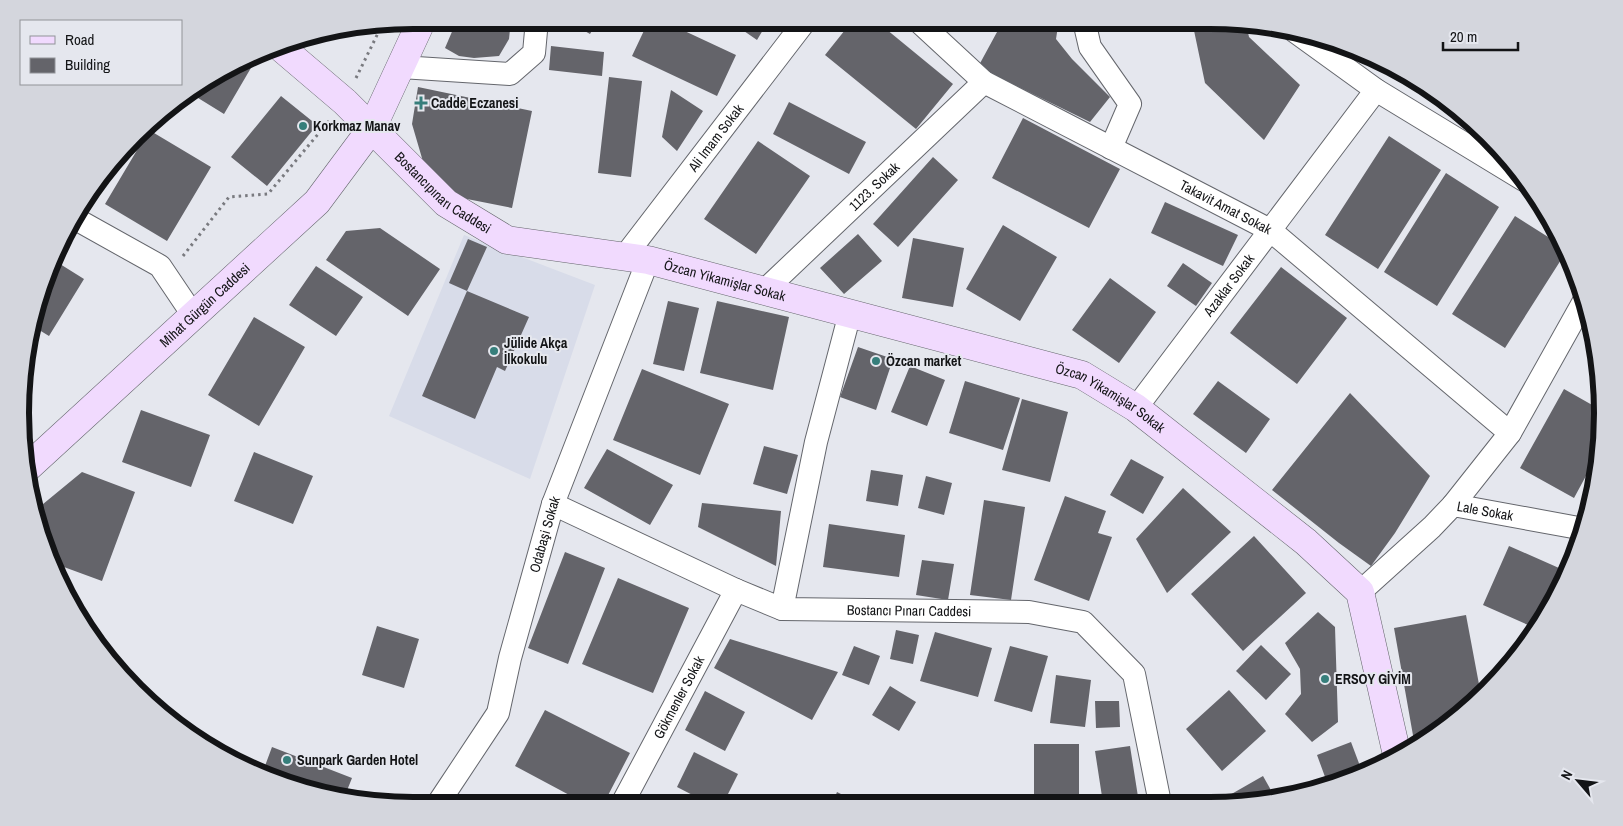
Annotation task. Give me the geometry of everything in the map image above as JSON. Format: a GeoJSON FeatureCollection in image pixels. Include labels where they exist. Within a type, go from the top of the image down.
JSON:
{"type":"FeatureCollection","features":[{"type":"Feature","properties":{"kind":"street","name":"Mihat Gürgün Caddesi"},"geometry":{"type":"LineString","coordinates":[[32,463],[317,202],[372,128],[418,29]]}},
{"type":"Feature","properties":{"kind":"street"},"geometry":{"type":"LineString","coordinates":[[401,67],[510,74],[534,53],[536,29]]}},
{"type":"Feature","properties":{"kind":"street","name":"Ali Imam Sokak"},"geometry":{"type":"LineString","coordinates":[[636,258],[800,29]]}},
{"type":"Feature","properties":{"kind":"street","name":"Takavit Amat Sokak"},"geometry":{"type":"LineString","coordinates":[[928,29],[984,82],[1270,230],[1510,432]]}},
{"type":"Feature","properties":{"kind":"street"},"geometry":{"type":"LineString","coordinates":[[1086,29],[1090,47],[1130,104],[1111,148]]}},
{"type":"Feature","properties":{"kind":"street","name":"Bostancıpınarı Caddesi"},"geometry":{"type":"LineString","coordinates":[[285,51],[345,102],[446,203],[507,240],[636,258]]}},
{"type":"Feature","properties":{"kind":"street"},"geometry":{"type":"LineString","coordinates":[[1335,51],[1376,90],[1507,170]]}},
{"type":"Feature","properties":{"kind":"street","name":"1123. Sokak"},"geometry":{"type":"LineString","coordinates":[[764,291],[984,82]]}},
{"type":"Feature","properties":{"kind":"street","name":"Azaklar Sokak"},"geometry":{"type":"LineString","coordinates":[[1136,408],[1376,90]]}},
{"type":"Feature","properties":{"kind":"street"},"geometry":{"type":"LineString","coordinates":[[80,221],[160,266],[193,315]]}},
{"type":"Feature","properties":{"kind":"street","name":"Özcan Yikamişlar Sokak"},"geometry":{"type":"LineString","coordinates":[[636,258],[1082,375],[1136,408],[1306,542],[1360,592]]}},
{"type":"Feature","properties":{"kind":"street","name":"Odabaşi Sokak"},"geometry":{"type":"LineString","coordinates":[[442,797],[498,713],[510,658],[553,504],[636,258]]}},
{"type":"Feature","properties":{"kind":"street"},"geometry":{"type":"LineString","coordinates":[[1453,505],[1510,432],[1580,309]]}},
{"type":"Feature","properties":{"kind":"street"},"geometry":{"type":"LineString","coordinates":[[782,610],[816,442],[850,313]]}},
{"type":"Feature","properties":{"kind":"street","name":"Bostancı Pınarı Caddesi"},"geometry":{"type":"LineString","coordinates":[[553,504],[782,610],[1029,612],[1083,622],[1134,674],[1159,797]]}},
{"type":"Feature","properties":{"kind":"street","name":"Lale Sokak"},"geometry":{"type":"LineString","coordinates":[[1360,592],[1432,528],[1453,505],[1576,529]]}},
{"type":"Feature","properties":{"kind":"street","name":"Gökmenler Sokak"},"geometry":{"type":"LineString","coordinates":[[626,797],[736,590]]}},
{"type":"Feature","properties":{"kind":"street"},"geometry":{"type":"LineString","coordinates":[[1360,592],[1395,750]]}},
{"type":"Feature","properties":{"kind":"path"},"geometry":{"type":"LineString","coordinates":[[177,292],[179,260],[229,197],[268,194],[345,102],[379,31]]}},
{"type":"Feature","properties":{"kind":"shaded area","name":"Jülide Akça İlkokulu"},"geometry":{"type":"Polygon","coordinates":[[[464,235],[595,285],[530,479],[389,416],[464,235]]]}},
{"type":"Feature","properties":{"kind":"water"},"geometry":{"type":"Polygon","coordinates":[[[212,740],[223,744],[223,747],[212,740]]]}},
{"type":"Feature","properties":{"kind":"building"},"geometry":{"type":"Polygon","coordinates":[[[453,29],[510,29],[509,39],[499,56],[474,58],[459,56],[445,48],[453,29]]]}},
{"type":"Feature","properties":{"kind":"building"},"geometry":{"type":"Polygon","coordinates":[[[581,29],[593,29],[590,34],[581,29]]]}},
{"type":"Feature","properties":{"kind":"building"},"geometry":{"type":"Polygon","coordinates":[[[645,29],[680,29],[736,55],[717,96],[632,56],[645,29]]]}},
{"type":"Feature","properties":{"kind":"building"},"geometry":{"type":"Polygon","coordinates":[[[741,29],[764,29],[757,40],[741,29]]]}},
{"type":"Feature","properties":{"kind":"building"},"geometry":{"type":"Polygon","coordinates":[[[846,29],[886,29],[953,84],[916,129],[825,55],[846,29]]]}},
{"type":"Feature","properties":{"kind":"building"},"geometry":{"type":"Polygon","coordinates":[[[999,29],[1058,29],[1056,39],[1072,59],[1110,97],[1090,122],[978,67],[999,29]]]}},
{"type":"Feature","properties":{"kind":"building"},"geometry":{"type":"Polygon","coordinates":[[[1194,29],[1248,31],[1249,37],[1300,85],[1264,140],[1205,83],[1194,29]]]}},
{"type":"Feature","properties":{"kind":"building"},"geometry":{"type":"Polygon","coordinates":[[[551,46],[604,52],[602,76],[549,70],[551,46]]]}},
{"type":"Feature","properties":{"kind":"building"},"geometry":{"type":"Polygon","coordinates":[[[254,63],[224,114],[196,97],[221,80],[254,63]]]}},
{"type":"Feature","properties":{"kind":"building"},"geometry":{"type":"Polygon","coordinates":[[[609,77],[642,81],[631,177],[598,173],[609,77]]]}},
{"type":"Feature","properties":{"kind":"building"},"geometry":{"type":"Polygon","coordinates":[[[418,87],[532,111],[512,208],[462,198],[424,165],[412,124],[418,87]]]}},
{"type":"Feature","properties":{"kind":"building"},"geometry":{"type":"Polygon","coordinates":[[[671,90],[703,111],[677,151],[662,137],[671,90]]]}},
{"type":"Feature","properties":{"kind":"building"},"geometry":{"type":"Polygon","coordinates":[[[281,96],[317,125],[267,186],[231,157],[281,96]]]}},
{"type":"Feature","properties":{"kind":"building"},"geometry":{"type":"Polygon","coordinates":[[[789,102],[866,142],[849,174],[773,134],[789,102]]]}},
{"type":"Feature","properties":{"kind":"building"},"geometry":{"type":"Polygon","coordinates":[[[1023,118],[1120,169],[1089,228],[992,178],[1023,118]]]}},
{"type":"Feature","properties":{"kind":"building"},"geometry":{"type":"Polygon","coordinates":[[[152,132],[211,167],[167,241],[105,204],[144,138],[152,132]]]}},
{"type":"Feature","properties":{"kind":"building"},"geometry":{"type":"Polygon","coordinates":[[[1389,136],[1441,170],[1378,269],[1325,235],[1389,136]]]}},
{"type":"Feature","properties":{"kind":"building"},"geometry":{"type":"Polygon","coordinates":[[[758,141],[810,176],[756,254],[704,219],[758,141]]]}},
{"type":"Feature","properties":{"kind":"building"},"geometry":{"type":"Polygon","coordinates":[[[933,157],[958,180],[898,247],[873,224],[933,157]]]}},
{"type":"Feature","properties":{"kind":"building"},"geometry":{"type":"Polygon","coordinates":[[[1446,173],[1499,207],[1437,306],[1384,272],[1446,173]]]}},
{"type":"Feature","properties":{"kind":"building"},"geometry":{"type":"Polygon","coordinates":[[[1165,202],[1238,235],[1223,266],[1151,233],[1165,202]]]}},
{"type":"Feature","properties":{"kind":"building"},"geometry":{"type":"Polygon","coordinates":[[[1515,216],[1554,240],[1562,259],[1505,348],[1452,314],[1515,216]]]}},
{"type":"Feature","properties":{"kind":"building"},"geometry":{"type":"Polygon","coordinates":[[[1003,225],[1057,257],[1020,321],[966,289],[1003,225]]]}},
{"type":"Feature","properties":{"kind":"building"},"geometry":{"type":"Polygon","coordinates":[[[380,228],[440,269],[408,316],[326,260],[346,231],[380,228]]]}},
{"type":"Feature","properties":{"kind":"building"},"geometry":{"type":"Polygon","coordinates":[[[858,234],[882,261],[844,294],[820,268],[858,234]]]}},
{"type":"Feature","properties":{"kind":"building"},"geometry":{"type":"Polygon","coordinates":[[[913,238],[964,248],[953,307],[902,298],[913,238]]]}},
{"type":"Feature","properties":{"kind":"building"},"geometry":{"type":"Polygon","coordinates":[[[468,239],[487,247],[467,291],[449,283],[468,239]]]}},
{"type":"Feature","properties":{"kind":"building"},"geometry":{"type":"Polygon","coordinates":[[[59,263],[84,279],[49,336],[38,329],[49,289],[59,263]]]}},
{"type":"Feature","properties":{"kind":"building"},"geometry":{"type":"Polygon","coordinates":[[[1183,263],[1212,283],[1196,306],[1167,286],[1183,263]]]}},
{"type":"Feature","properties":{"kind":"building"},"geometry":{"type":"Polygon","coordinates":[[[316,266],[363,297],[336,336],[289,305],[316,266]]]}},
{"type":"Feature","properties":{"kind":"building"},"geometry":{"type":"Polygon","coordinates":[[[1281,267],[1347,318],[1297,384],[1230,333],[1281,267]]]}},
{"type":"Feature","properties":{"kind":"building"},"geometry":{"type":"Polygon","coordinates":[[[1110,278],[1156,312],[1119,363],[1072,330],[1110,278]]]}},
{"type":"Feature","properties":{"kind":"building"},"geometry":{"type":"Polygon","coordinates":[[[467,291],[529,317],[505,371],[497,367],[475,419],[422,396],[467,291]]]}},
{"type":"Feature","properties":{"kind":"building"},"geometry":{"type":"Polygon","coordinates":[[[668,301],[699,308],[684,371],[653,364],[668,301]]]}},
{"type":"Feature","properties":{"kind":"building"},"geometry":{"type":"Polygon","coordinates":[[[717,301],[789,317],[773,390],[700,373],[717,301]]]}},
{"type":"Feature","properties":{"kind":"building"},"geometry":{"type":"Polygon","coordinates":[[[254,317],[305,347],[259,426],[208,395],[254,317]]]}},
{"type":"Feature","properties":{"kind":"building"},"geometry":{"type":"Polygon","coordinates":[[[858,347],[893,359],[876,410],[840,397],[858,347]]]}},
{"type":"Feature","properties":{"kind":"building"},"geometry":{"type":"Polygon","coordinates":[[[910,366],[945,380],[927,426],[891,412],[910,366]]]}},
{"type":"Feature","properties":{"kind":"building"},"geometry":{"type":"Polygon","coordinates":[[[642,369],[729,404],[700,475],[613,440],[642,369]]]}},
{"type":"Feature","properties":{"kind":"building"},"geometry":{"type":"Polygon","coordinates":[[[965,381],[1020,398],[1003,450],[949,433],[965,381]]]}},
{"type":"Feature","properties":{"kind":"building"},"geometry":{"type":"Polygon","coordinates":[[[1218,381],[1270,419],[1246,453],[1193,414],[1218,381]]]}},
{"type":"Feature","properties":{"kind":"building"},"geometry":{"type":"Polygon","coordinates":[[[1564,389],[1594,406],[1590,468],[1574,498],[1520,468],[1564,389]]]}},
{"type":"Feature","properties":{"kind":"building"},"geometry":{"type":"Polygon","coordinates":[[[1350,393],[1430,476],[1395,533],[1371,566],[1272,490],[1350,393]]]}},
{"type":"Feature","properties":{"kind":"building"},"geometry":{"type":"Polygon","coordinates":[[[1022,399],[1068,412],[1050,482],[1002,470],[1022,399]]]}},
{"type":"Feature","properties":{"kind":"building"},"geometry":{"type":"Polygon","coordinates":[[[141,410],[210,435],[191,487],[122,462],[141,410]]]}},
{"type":"Feature","properties":{"kind":"building"},"geometry":{"type":"Polygon","coordinates":[[[764,446],[798,455],[787,494],[753,484],[764,446]]]}},
{"type":"Feature","properties":{"kind":"building"},"geometry":{"type":"Polygon","coordinates":[[[607,449],[673,485],[650,525],[584,488],[607,449]]]}},
{"type":"Feature","properties":{"kind":"building"},"geometry":{"type":"Polygon","coordinates":[[[254,452],[313,476],[293,524],[234,501],[254,452]]]}},
{"type":"Feature","properties":{"kind":"building"},"geometry":{"type":"Polygon","coordinates":[[[1131,459],[1164,477],[1143,514],[1110,495],[1131,459]]]}},
{"type":"Feature","properties":{"kind":"building"},"geometry":{"type":"Polygon","coordinates":[[[871,470],[903,475],[898,506],[866,501],[871,470]]]}},
{"type":"Feature","properties":{"kind":"building"},"geometry":{"type":"Polygon","coordinates":[[[82,472],[135,492],[102,581],[61,566],[49,537],[41,506],[82,472]]]}},
{"type":"Feature","properties":{"kind":"building"},"geometry":{"type":"Polygon","coordinates":[[[926,476],[952,483],[944,515],[918,508],[926,476]]]}},
{"type":"Feature","properties":{"kind":"building"},"geometry":{"type":"Polygon","coordinates":[[[1183,488],[1231,532],[1167,593],[1136,539],[1183,488]]]}},
{"type":"Feature","properties":{"kind":"building"},"geometry":{"type":"Polygon","coordinates":[[[1065,496],[1106,511],[1098,533],[1112,537],[1089,601],[1034,580],[1065,496]]]}},
{"type":"Feature","properties":{"kind":"building"},"geometry":{"type":"Polygon","coordinates":[[[984,500],[1025,507],[1011,600],[970,595],[984,500]]]}},
{"type":"Feature","properties":{"kind":"building"},"geometry":{"type":"Polygon","coordinates":[[[702,503],[781,511],[776,566],[698,527],[702,503]]]}},
{"type":"Feature","properties":{"kind":"building"},"geometry":{"type":"Polygon","coordinates":[[[829,524],[905,535],[899,577],[823,567],[829,524]]]}},
{"type":"Feature","properties":{"kind":"building"},"geometry":{"type":"Polygon","coordinates":[[[1254,536],[1306,593],[1243,651],[1191,594],[1254,536]]]}},
{"type":"Feature","properties":{"kind":"building"},"geometry":{"type":"Polygon","coordinates":[[[1509,546],[1561,569],[1543,605],[1529,625],[1483,605],[1509,546]]]}},
{"type":"Feature","properties":{"kind":"building"},"geometry":{"type":"Polygon","coordinates":[[[565,552],[605,568],[568,664],[528,648],[565,552]]]}},
{"type":"Feature","properties":{"kind":"building"},"geometry":{"type":"Polygon","coordinates":[[[922,560],[954,564],[948,600],[916,595],[922,560]]]}},
{"type":"Feature","properties":{"kind":"building"},"geometry":{"type":"Polygon","coordinates":[[[618,578],[689,608],[653,693],[582,664],[618,578]]]}},
{"type":"Feature","properties":{"kind":"building"},"geometry":{"type":"Polygon","coordinates":[[[1318,612],[1335,627],[1338,722],[1312,742],[1285,714],[1301,694],[1300,669],[1285,643],[1318,612]]]}},
{"type":"Feature","properties":{"kind":"building"},"geometry":{"type":"Polygon","coordinates":[[[1466,615],[1480,687],[1444,718],[1414,738],[1394,628],[1466,615]]]}},
{"type":"Feature","properties":{"kind":"building"},"geometry":{"type":"Polygon","coordinates":[[[377,626],[419,639],[404,688],[362,675],[377,626]]]}},
{"type":"Feature","properties":{"kind":"building"},"geometry":{"type":"Polygon","coordinates":[[[896,630],[919,635],[913,664],[890,659],[896,630]]]}},
{"type":"Feature","properties":{"kind":"building"},"geometry":{"type":"Polygon","coordinates":[[[935,632],[992,648],[978,697],[920,681],[935,632]]]}},
{"type":"Feature","properties":{"kind":"building"},"geometry":{"type":"Polygon","coordinates":[[[730,639],[838,672],[812,720],[714,668],[730,639]]]}},
{"type":"Feature","properties":{"kind":"building"},"geometry":{"type":"Polygon","coordinates":[[[1261,645],[1291,674],[1266,700],[1236,671],[1261,645]]]}},
{"type":"Feature","properties":{"kind":"building"},"geometry":{"type":"Polygon","coordinates":[[[854,646],[880,656],[869,685],[842,675],[854,646]]]}},
{"type":"Feature","properties":{"kind":"building"},"geometry":{"type":"Polygon","coordinates":[[[1010,646],[1048,656],[1032,712],[994,701],[1010,646]]]}},
{"type":"Feature","properties":{"kind":"building"},"geometry":{"type":"Polygon","coordinates":[[[1056,675],[1091,680],[1085,727],[1050,723],[1056,675]]]}},
{"type":"Feature","properties":{"kind":"building"},"geometry":{"type":"Polygon","coordinates":[[[890,686],[916,702],[899,731],[872,715],[890,686]]]}},
{"type":"Feature","properties":{"kind":"building"},"geometry":{"type":"Polygon","coordinates":[[[1229,690],[1266,731],[1222,771],[1186,729],[1229,690]]]}},
{"type":"Feature","properties":{"kind":"building"},"geometry":{"type":"Polygon","coordinates":[[[705,691],[745,712],[725,751],[685,730],[705,691]]]}},
{"type":"Feature","properties":{"kind":"building"},"geometry":{"type":"Polygon","coordinates":[[[1095,701],[1119,701],[1120,727],[1096,728],[1095,701]]]}},
{"type":"Feature","properties":{"kind":"building"},"geometry":{"type":"Polygon","coordinates":[[[545,710],[630,753],[607,797],[573,797],[515,766],[545,710]]]}},
{"type":"Feature","properties":{"kind":"building"},"geometry":{"type":"Polygon","coordinates":[[[1351,742],[1360,767],[1326,779],[1317,755],[1351,742]]]}},
{"type":"Feature","properties":{"kind":"building"},"geometry":{"type":"Polygon","coordinates":[[[1034,744],[1079,744],[1079,797],[1034,797],[1034,744]]]}},
{"type":"Feature","properties":{"kind":"building"},"geometry":{"type":"Polygon","coordinates":[[[1130,746],[1138,797],[1102,797],[1095,751],[1130,746]]]}},
{"type":"Feature","properties":{"kind":"building","name":"Sunpark Garden Hotel"},"geometry":{"type":"Polygon","coordinates":[[[272,747],[352,778],[347,791],[289,777],[264,767],[272,747]]]}},
{"type":"Feature","properties":{"kind":"building"},"geometry":{"type":"Polygon","coordinates":[[[694,752],[738,774],[726,797],[696,797],[677,787],[694,752]]]}},
{"type":"Feature","properties":{"kind":"building"},"geometry":{"type":"Polygon","coordinates":[[[1263,776],[1272,792],[1260,794],[1228,796],[1263,776]]]}},
{"type":"Feature","properties":{"kind":"building"},"geometry":{"type":"Polygon","coordinates":[[[837,792],[847,797],[835,797],[837,792]]]}},
{"type":"Feature","properties":{"kind":"place","name":"Cadde Eczanesi"},"geometry":{"type":"Point","coordinates":[421,103]}},
{"type":"Feature","properties":{"kind":"place","name":"Korkmaz Manav"},"geometry":{"type":"Point","coordinates":[303,126]}},
{"type":"Feature","properties":{"kind":"place","name":"Jülide Akça İlkokulu"},"geometry":{"type":"Point","coordinates":[494,351]}},
{"type":"Feature","properties":{"kind":"place","name":"Özcan market"},"geometry":{"type":"Point","coordinates":[876,361]}},
{"type":"Feature","properties":{"kind":"place","name":"ERSOY GİYİM"},"geometry":{"type":"Point","coordinates":[1325,679]}},
{"type":"Feature","properties":{"kind":"place","name":"Sunpark Garden Hotel"},"geometry":{"type":"Point","coordinates":[287,760]}}]}
